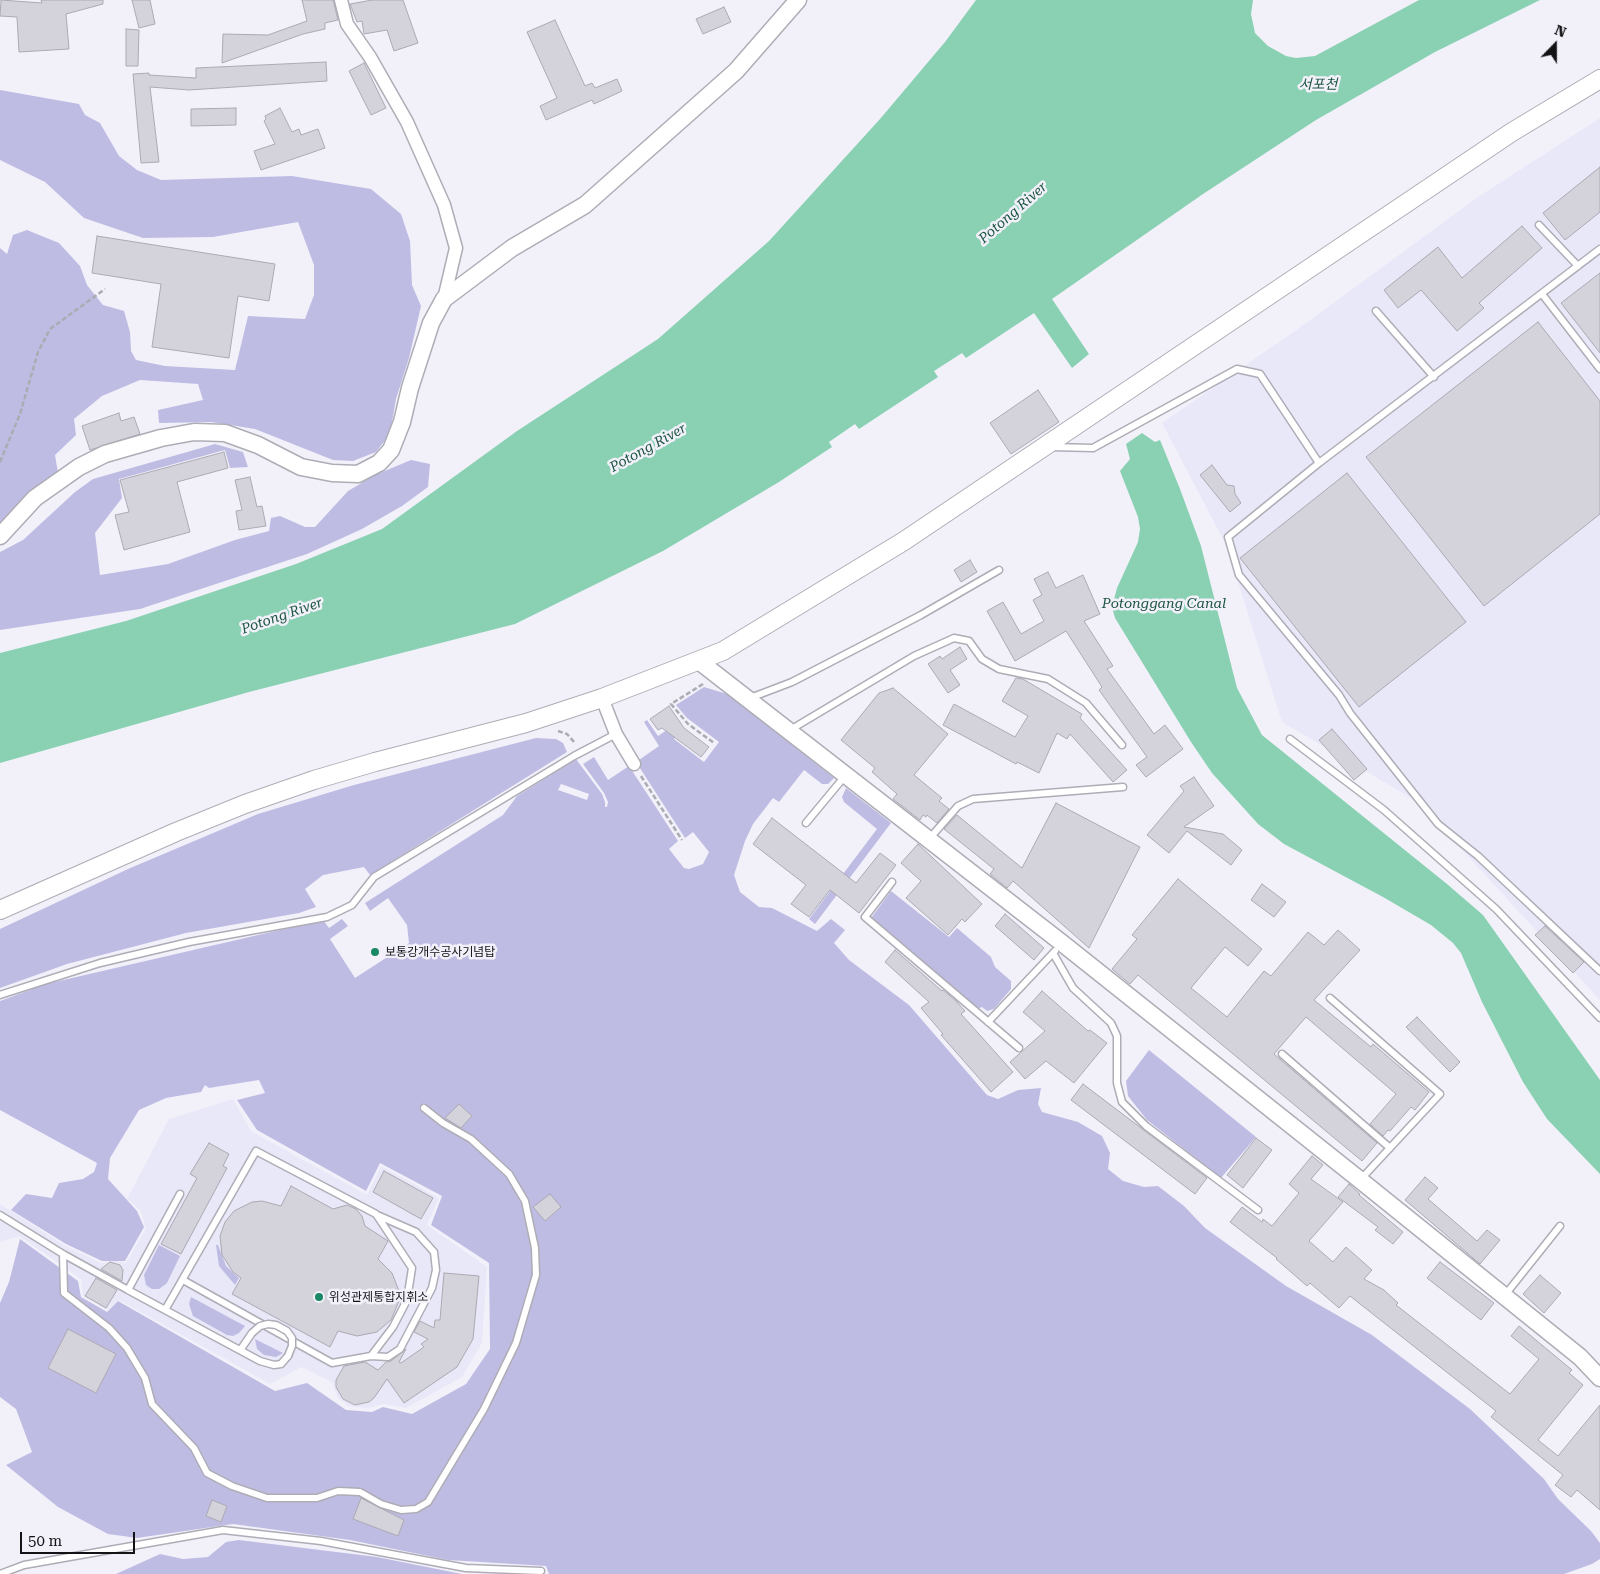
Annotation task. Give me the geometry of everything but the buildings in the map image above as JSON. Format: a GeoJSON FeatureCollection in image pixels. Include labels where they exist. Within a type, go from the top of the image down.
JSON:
{"type":"FeatureCollection","features":[{"type":"Feature","properties":{"kind":"main road"},"geometry":{"type":"LineString","coordinates":[[0,910],[176,832],[262,798],[332,775],[526,723],[602,698],[700,662],[723,651],[904,541],[1512,132],[1600,79]]}},
{"type":"Feature","properties":{"kind":"street"},"geometry":{"type":"LineString","coordinates":[[0,536],[35,498],[79,467],[105,454],[161,438],[194,432],[225,434],[258,445],[301,467],[332,473],[358,474],[379,462],[392,450],[432,323],[444,299],[456,248],[444,204],[407,122],[370,57],[347,24],[341,0]]}},
{"type":"Feature","properties":{"kind":"street"},"geometry":{"type":"LineString","coordinates":[[444,299],[512,248],[585,205],[736,71],[798,0]]}},
{"type":"Feature","properties":{"kind":"street"},"geometry":{"type":"LineString","coordinates":[[700,662],[928,840],[1058,948],[1360,1180],[1580,1357],[1600,1378]]}},
{"type":"Feature","properties":{"kind":"street"},"geometry":{"type":"LineString","coordinates":[[602,698],[616,734],[634,764]]}},
{"type":"Feature","properties":{"kind":"lane"},"geometry":{"type":"LineString","coordinates":[[1539,225],[1578,266]]}},
{"type":"Feature","properties":{"kind":"lane"},"geometry":{"type":"LineString","coordinates":[[1600,249],[1320,463],[1228,537],[1239,575],[1339,695],[1350,713],[1438,824],[1478,856],[1600,971]]}},
{"type":"Feature","properties":{"kind":"lane"},"geometry":{"type":"LineString","coordinates":[[1542,294],[1600,369]]}},
{"type":"Feature","properties":{"kind":"lane"},"geometry":{"type":"LineString","coordinates":[[1376,311],[1434,377]]}},
{"type":"Feature","properties":{"kind":"lane"},"geometry":{"type":"LineString","coordinates":[[1042,447],[1093,448],[1237,369],[1260,374],[1320,463]]}},
{"type":"Feature","properties":{"kind":"lane"},"geometry":{"type":"LineString","coordinates":[[748,699],[792,682],[921,615],[999,570]]}},
{"type":"Feature","properties":{"kind":"lane"},"geometry":{"type":"LineString","coordinates":[[789,730],[914,656],[954,638],[969,641],[982,659],[999,669],[1048,679],[1086,703],[1122,745]]}},
{"type":"Feature","properties":{"kind":"lane"},"geometry":{"type":"LineString","coordinates":[[0,995],[100,963],[154,950],[327,917],[352,905],[374,877],[582,752],[616,734]]}},
{"type":"Feature","properties":{"kind":"lane"},"geometry":{"type":"LineString","coordinates":[[1290,739],[1384,810],[1496,909],[1600,1018]]}},
{"type":"Feature","properties":{"kind":"lane"},"geometry":{"type":"LineString","coordinates":[[806,823],[846,775]]}},
{"type":"Feature","properties":{"kind":"lane"},"geometry":{"type":"LineString","coordinates":[[928,840],[958,806],[973,799],[1123,787]]}},
{"type":"Feature","properties":{"kind":"lane"},"geometry":{"type":"LineString","coordinates":[[892,882],[865,917],[1019,1048]]}},
{"type":"Feature","properties":{"kind":"lane"},"geometry":{"type":"LineString","coordinates":[[988,1022],[1058,948],[1073,988],[1110,1023],[1117,1036],[1116,1083],[1122,1102],[1146,1126],[1258,1210]]}},
{"type":"Feature","properties":{"kind":"lane"},"geometry":{"type":"LineString","coordinates":[[1330,998],[1440,1094],[1360,1180]]}},
{"type":"Feature","properties":{"kind":"lane"},"geometry":{"type":"LineString","coordinates":[[1282,1054],[1390,1148]]}},
{"type":"Feature","properties":{"kind":"lane"},"geometry":{"type":"LineString","coordinates":[[63,1254],[64,1293],[109,1328],[127,1348],[145,1378],[152,1404],[194,1448],[207,1473],[232,1486],[267,1498],[317,1498],[338,1491],[360,1492],[381,1504],[401,1510],[416,1510],[428,1502],[484,1409],[516,1343],[536,1275],[535,1248],[525,1201],[508,1174],[471,1139],[443,1123],[424,1108]]}},
{"type":"Feature","properties":{"kind":"lane"},"geometry":{"type":"LineString","coordinates":[[165,1310],[256,1151],[376,1214],[416,1232],[434,1252],[436,1270],[432,1288],[400,1349],[388,1357],[371,1356],[332,1363],[183,1280]]}},
{"type":"Feature","properties":{"kind":"lane"},"geometry":{"type":"LineString","coordinates":[[128,1290],[180,1194]]}},
{"type":"Feature","properties":{"kind":"lane"},"geometry":{"type":"LineString","coordinates":[[0,1214],[63,1254],[260,1361],[274,1365],[281,1364],[288,1356],[292,1346],[292,1338],[287,1331],[276,1325],[268,1324],[260,1326],[252,1333],[241,1349]]}},
{"type":"Feature","properties":{"kind":"lane"},"geometry":{"type":"LineString","coordinates":[[371,1356],[393,1327],[407,1300],[412,1268],[376,1214]]}},
{"type":"Feature","properties":{"kind":"lane"},"geometry":{"type":"LineString","coordinates":[[1504,1296],[1560,1226]]}},
{"type":"Feature","properties":{"kind":"lane"},"geometry":{"type":"LineString","coordinates":[[0,1574],[24,1565],[223,1530],[321,1541],[466,1568],[541,1572]]}},
{"type":"Feature","properties":{"kind":"path"},"geometry":{"type":"LineString","coordinates":[[0,462],[20,414],[38,352],[50,329],[105,289]]}},
{"type":"Feature","properties":{"kind":"path"},"geometry":{"type":"LineString","coordinates":[[707,684],[698,686],[671,704],[688,724],[714,743]]}},
{"type":"Feature","properties":{"kind":"path"},"geometry":{"type":"LineString","coordinates":[[552,730],[567,734],[582,752]]}},
{"type":"Feature","properties":{"kind":"path"},"geometry":{"type":"LineString","coordinates":[[634,764],[682,840]]}},
{"type":"Feature","properties":{"kind":"shaded area"},"geometry":{"type":"Polygon","coordinates":[[[0,90],[79,104],[85,115],[100,123],[119,156],[137,170],[161,180],[292,176],[371,189],[401,214],[410,241],[412,285],[421,306],[409,358],[396,399],[390,434],[376,452],[353,461],[333,460],[255,429],[211,422],[159,423],[158,410],[203,400],[198,384],[140,380],[102,396],[74,419],[76,435],[55,455],[58,473],[0,529],[0,248],[7,254],[13,235],[27,230],[59,243],[80,266],[87,285],[103,305],[124,311],[130,332],[131,351],[136,360],[165,366],[235,370],[248,316],[305,319],[314,295],[314,265],[298,222],[213,237],[143,238],[84,218],[45,182],[0,160],[0,90]]]}},
{"type":"Feature","properties":{"kind":"shaded area"},"geometry":{"type":"Polygon","coordinates":[[[1600,118],[1600,1000],[1418,802],[1282,722],[1227,547],[1162,423],[1302,326],[1478,197],[1600,118]]]}},
{"type":"Feature","properties":{"kind":"shaded area"},"geometry":{"type":"Polygon","coordinates":[[[215,444],[243,452],[248,467],[230,468],[225,450],[119,479],[122,498],[95,533],[100,575],[168,564],[235,540],[269,531],[271,518],[280,516],[305,527],[315,527],[348,491],[375,475],[411,460],[430,464],[428,487],[402,506],[362,529],[307,554],[140,609],[0,630],[0,552],[23,540],[75,492],[93,479],[215,444]]]}},
{"type":"Feature","properties":{"kind":"shaded area"},"geometry":{"type":"Polygon","coordinates":[[[704,687],[727,694],[834,778],[828,784],[822,784],[804,770],[779,802],[773,798],[753,824],[745,841],[734,875],[740,892],[759,907],[772,908],[817,931],[831,919],[845,930],[834,943],[849,960],[909,1005],[987,1095],[998,1099],[1018,1090],[1041,1088],[1038,1104],[1042,1112],[1078,1122],[1102,1136],[1110,1153],[1108,1169],[1123,1181],[1144,1187],[1158,1186],[1184,1206],[1205,1228],[1286,1286],[1372,1335],[1470,1409],[1544,1479],[1558,1499],[1591,1531],[1600,1543],[1600,1559],[1592,1564],[1564,1574],[549,1574],[546,1566],[448,1560],[350,1540],[233,1524],[137,1538],[108,1534],[58,1507],[6,1465],[32,1452],[16,1409],[0,1397],[0,1303],[9,1282],[20,1239],[78,1281],[81,1297],[107,1312],[118,1301],[275,1391],[307,1383],[346,1410],[372,1412],[383,1407],[412,1414],[466,1384],[490,1349],[489,1263],[431,1225],[442,1196],[380,1163],[366,1191],[257,1130],[237,1100],[265,1093],[259,1080],[209,1088],[205,1085],[201,1092],[166,1098],[139,1110],[110,1158],[108,1179],[137,1211],[144,1227],[125,1261],[102,1261],[66,1244],[11,1210],[26,1194],[52,1198],[59,1183],[83,1179],[94,1172],[97,1163],[0,1110],[0,1001],[46,984],[323,920],[329,928],[342,919],[348,926],[330,939],[355,978],[409,943],[407,925],[388,898],[370,911],[365,903],[503,815],[517,796],[576,759],[602,794],[605,807],[607,807],[608,802],[604,793],[583,764],[594,757],[608,780],[629,766],[678,841],[669,849],[684,868],[689,869],[703,864],[709,852],[693,832],[685,838],[636,762],[659,746],[644,722],[647,720],[658,736],[680,721],[683,727],[674,739],[704,762],[719,742],[687,718],[676,705],[704,687]],[[561,784],[558,790],[587,800],[589,794],[561,784]]]}},
{"type":"Feature","properties":{"kind":"shaded area"},"geometry":{"type":"Polygon","coordinates":[[[536,738],[556,739],[563,743],[567,752],[370,875],[364,867],[323,875],[305,889],[316,907],[299,913],[186,933],[67,964],[0,988],[0,929],[128,869],[258,814],[354,785],[536,738]]]}},
{"type":"Feature","properties":{"kind":"shaded area"},"geometry":{"type":"Polygon","coordinates":[[[846,788],[891,823],[815,924],[809,919],[877,829],[844,802],[842,797],[846,788]]]}},
{"type":"Feature","properties":{"kind":"shaded area"},"geometry":{"type":"Polygon","coordinates":[[[891,891],[949,937],[957,928],[991,957],[995,967],[1011,981],[1011,989],[994,1009],[987,1011],[982,1007],[975,1010],[871,918],[891,891]]]}},
{"type":"Feature","properties":{"kind":"shaded area"},"geometry":{"type":"Polygon","coordinates":[[[1149,1050],[1256,1137],[1221,1178],[1147,1120],[1128,1096],[1126,1081],[1149,1050]]]}},
{"type":"Feature","properties":{"kind":"shaded area","name":"위성관제통합지휘소"},"geometry":{"type":"Polygon","coordinates":[[[233,1099],[251,1131],[367,1195],[381,1166],[439,1198],[427,1225],[487,1267],[482,1343],[462,1377],[406,1408],[384,1404],[368,1408],[348,1406],[338,1398],[332,1382],[301,1367],[270,1384],[119,1300],[107,1310],[83,1296],[81,1279],[19,1236],[0,1242],[0,1204],[64,1245],[101,1263],[114,1261],[126,1263],[146,1228],[140,1210],[127,1199],[169,1119],[233,1099]]]}},
{"type":"Feature","properties":{"kind":"shaded area"},"geometry":{"type":"Polygon","coordinates":[[[159,1245],[180,1256],[167,1283],[159,1289],[152,1289],[146,1285],[144,1275],[159,1245]]]}},
{"type":"Feature","properties":{"kind":"shaded area"},"geometry":{"type":"Polygon","coordinates":[[[216,1245],[218,1245],[226,1266],[239,1278],[235,1285],[219,1266],[216,1245]]]}},
{"type":"Feature","properties":{"kind":"shaded area"},"geometry":{"type":"Polygon","coordinates":[[[191,1297],[245,1326],[239,1333],[233,1336],[227,1335],[193,1316],[189,1304],[191,1297]]]}},
{"type":"Feature","properties":{"kind":"shaded area"},"geometry":{"type":"Polygon","coordinates":[[[255,1339],[283,1353],[276,1357],[264,1355],[257,1349],[255,1339]]]}},
{"type":"Feature","properties":{"kind":"shaded area"},"geometry":{"type":"Polygon","coordinates":[[[239,1540],[377,1557],[462,1574],[116,1574],[160,1554],[183,1559],[208,1557],[226,1542],[239,1540]]]}},
{"type":"Feature","properties":{"kind":"water"},"geometry":{"type":"Polygon","coordinates":[[[976,0],[1253,0],[1251,14],[1255,33],[1268,46],[1286,56],[1296,58],[1315,56],[1419,0],[1540,0],[1435,52],[1316,120],[1203,194],[1052,299],[1089,354],[1072,368],[1034,313],[966,358],[962,353],[934,371],[938,377],[859,429],[855,424],[829,442],[832,447],[779,482],[663,551],[515,624],[249,692],[0,763],[0,653],[126,621],[296,564],[382,529],[517,431],[658,339],[769,241],[880,119],[945,42],[976,0]]]}},
{"type":"Feature","properties":{"kind":"water","name":"Potonggang Canal"},"geometry":{"type":"Polygon","coordinates":[[[1142,433],[1155,442],[1160,440],[1180,489],[1201,546],[1237,688],[1262,735],[1483,915],[1600,1080],[1600,1174],[1547,1119],[1523,1082],[1482,1002],[1461,953],[1453,943],[1431,925],[1284,844],[1258,824],[1212,773],[1191,742],[1115,618],[1112,607],[1117,588],[1138,542],[1140,529],[1138,517],[1120,471],[1130,459],[1126,444],[1142,433]]]}},
{"type":"Feature","properties":{"kind":"place","name":"보통강개수공사기념탑"},"geometry":{"type":"Point","coordinates":[375,952]}},
{"type":"Feature","properties":{"kind":"place","name":"위성관제통합지휘소"},"geometry":{"type":"Point","coordinates":[319,1297]}},
{"type":"Feature","properties":{"kind":"water label","name":"서포천"},"geometry":{"type":"Point","coordinates":[1318,85]}},
{"type":"Feature","properties":{"kind":"water label","name":"Potong River"},"geometry":{"type":"Point","coordinates":[1013,213]}},
{"type":"Feature","properties":{"kind":"water label","name":"Potong River"},"geometry":{"type":"Point","coordinates":[648,448]}},
{"type":"Feature","properties":{"kind":"water label","name":"Potong River"},"geometry":{"type":"Point","coordinates":[282,616]}}]}
